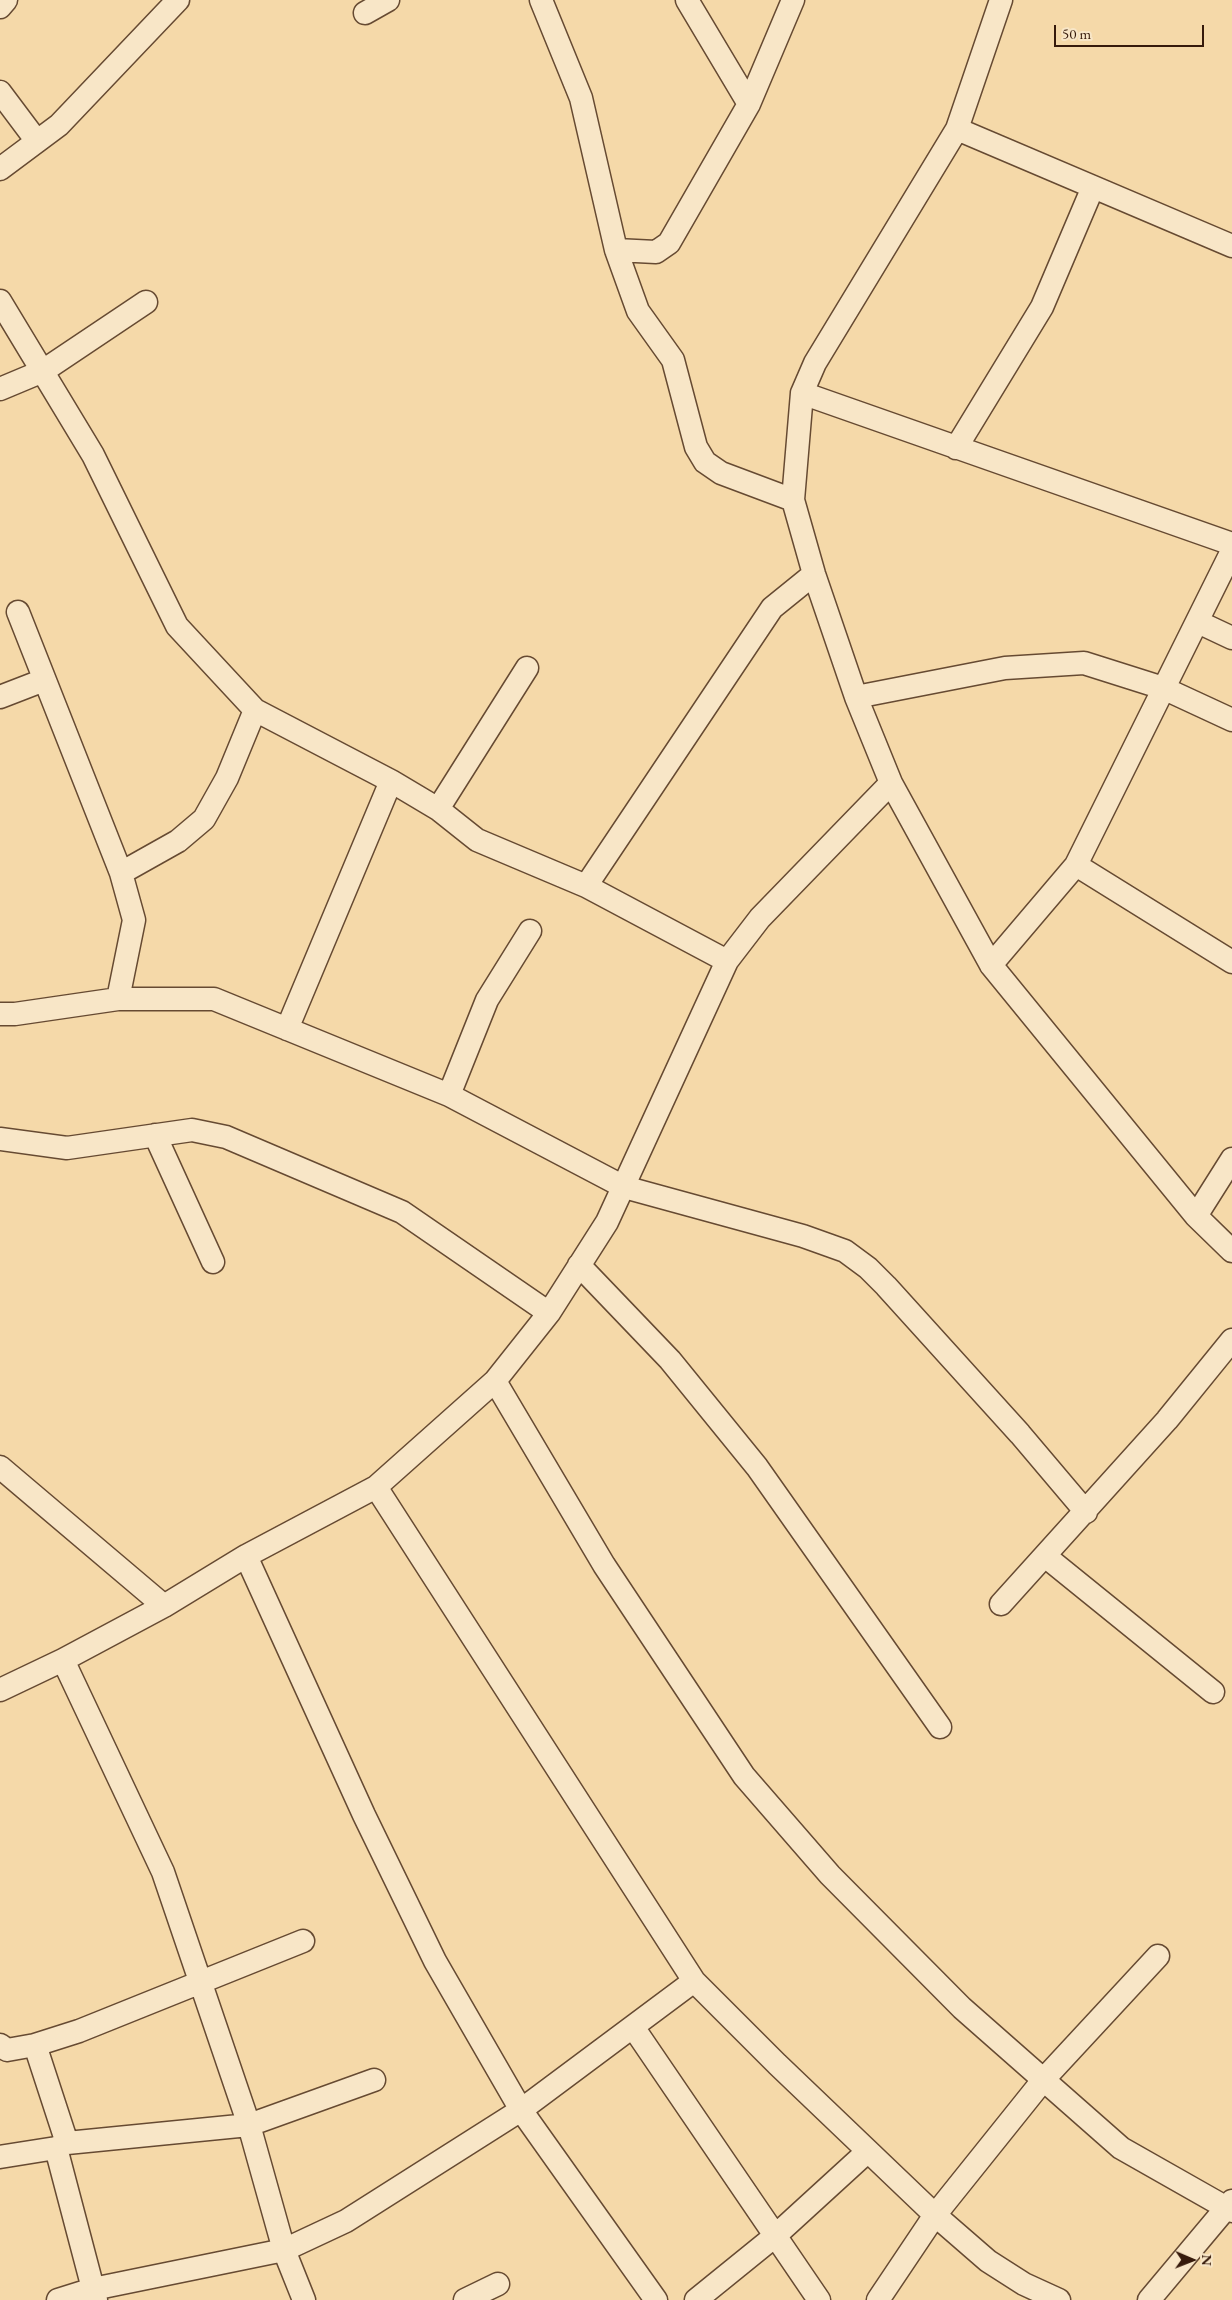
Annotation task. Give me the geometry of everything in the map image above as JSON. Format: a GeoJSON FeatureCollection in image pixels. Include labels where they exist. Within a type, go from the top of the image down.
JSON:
{"type":"FeatureCollection","features":[{"type":"Feature","properties":{"kind":"street"},"geometry":{"type":"LineString","coordinates":[[0,7],[6,0]]}},
{"type":"Feature","properties":{"kind":"street"},"geometry":{"type":"LineString","coordinates":[[0,169],[36,140],[59,125],[178,0]]}},
{"type":"Feature","properties":{"kind":"street"},"geometry":{"type":"LineString","coordinates":[[365,13],[388,0]]}},
{"type":"Feature","properties":{"kind":"street"},"geometry":{"type":"LineString","coordinates":[[541,0],[582,98],[616,250],[638,311],[673,360],[696,448],[705,462],[721,473],[793,500]]}},
{"type":"Feature","properties":{"kind":"street"},"geometry":{"type":"LineString","coordinates":[[687,0],[749,104]]}},
{"type":"Feature","properties":{"kind":"street"},"geometry":{"type":"LineString","coordinates":[[616,250],[656,252],[670,243],[749,104],[793,0]]}},
{"type":"Feature","properties":{"kind":"street"},"geometry":{"type":"LineString","coordinates":[[1001,0],[957,129],[816,363],[802,393],[793,500],[814,574],[856,697],[891,783],[991,965],[1196,1216],[1232,1251]]}},
{"type":"Feature","properties":{"kind":"street"},"geometry":{"type":"LineString","coordinates":[[0,92],[36,140]]}},
{"type":"Feature","properties":{"kind":"street"},"geometry":{"type":"LineString","coordinates":[[957,129],[1232,246]]}},
{"type":"Feature","properties":{"kind":"street"},"geometry":{"type":"LineString","coordinates":[[956,448],[1042,307],[1093,188]]}},
{"type":"Feature","properties":{"kind":"street"},"geometry":{"type":"LineString","coordinates":[[0,301],[93,455],[177,626],[255,710],[391,781],[438,809],[477,840],[586,886],[727,961]]}},
{"type":"Feature","properties":{"kind":"street"},"geometry":{"type":"LineString","coordinates":[[0,389],[43,371],[146,302]]}},
{"type":"Feature","properties":{"kind":"street"},"geometry":{"type":"LineString","coordinates":[[802,393],[1232,544]]}},
{"type":"Feature","properties":{"kind":"street"},"geometry":{"type":"LineString","coordinates":[[991,965],[1076,865],[1232,550]]}},
{"type":"Feature","properties":{"kind":"street"},"geometry":{"type":"LineString","coordinates":[[586,886],[772,608],[814,574]]}},
{"type":"Feature","properties":{"kind":"street"},"geometry":{"type":"LineString","coordinates":[[18,612],[122,873],[134,920],[118,999]]}},
{"type":"Feature","properties":{"kind":"street"},"geometry":{"type":"LineString","coordinates":[[1198,622],[1232,638]]}},
{"type":"Feature","properties":{"kind":"street"},"geometry":{"type":"LineString","coordinates":[[856,697],[1005,668],[1084,663],[1163,688],[1232,720]]}},
{"type":"Feature","properties":{"kind":"street"},"geometry":{"type":"LineString","coordinates":[[438,809],[527,668]]}},
{"type":"Feature","properties":{"kind":"street"},"geometry":{"type":"LineString","coordinates":[[0,697],[44,680]]}},
{"type":"Feature","properties":{"kind":"street"},"geometry":{"type":"LineString","coordinates":[[122,873],[178,841],[204,819],[227,778],[255,710]]}},
{"type":"Feature","properties":{"kind":"street"},"geometry":{"type":"LineString","coordinates":[[287,1030],[391,781]]}},
{"type":"Feature","properties":{"kind":"street"},"geometry":{"type":"LineString","coordinates":[[0,1690],[63,1660],[164,1606],[246,1556],[376,1487],[494,1381],[549,1313],[608,1222],[727,961],[760,918],[891,783]]}},
{"type":"Feature","properties":{"kind":"street"},"geometry":{"type":"LineString","coordinates":[[1076,865],[1232,962]]}},
{"type":"Feature","properties":{"kind":"street"},"geometry":{"type":"LineString","coordinates":[[449,1095],[487,1000],[530,931]]}},
{"type":"Feature","properties":{"kind":"street"},"geometry":{"type":"LineString","coordinates":[[0,1014],[15,1014],[118,999],[214,999],[449,1095],[624,1187],[803,1236],[844,1251],[868,1268],[886,1286],[1020,1434],[1086,1512]]}},
{"type":"Feature","properties":{"kind":"street"},"geometry":{"type":"LineString","coordinates":[[0,1139],[67,1148],[192,1130],[226,1137],[402,1212],[549,1313]]}},
{"type":"Feature","properties":{"kind":"street"},"geometry":{"type":"LineString","coordinates":[[155,1135],[213,1262]]}},
{"type":"Feature","properties":{"kind":"street"},"geometry":{"type":"LineString","coordinates":[[1196,1216],[1232,1159]]}},
{"type":"Feature","properties":{"kind":"street"},"geometry":{"type":"LineString","coordinates":[[580,1265],[670,1360],[757,1467],[940,1727]]}},
{"type":"Feature","properties":{"kind":"street"},"geometry":{"type":"LineString","coordinates":[[1001,1604],[1167,1420],[1232,1340]]}},
{"type":"Feature","properties":{"kind":"street"},"geometry":{"type":"LineString","coordinates":[[494,1381],[604,1565],[744,1776],[830,1875],[955,2001],[1121,2148],[1230,2207],[1149,2300]]}},
{"type":"Feature","properties":{"kind":"street"},"geometry":{"type":"LineString","coordinates":[[0,1467],[164,1606]]}},
{"type":"Feature","properties":{"kind":"street"},"geometry":{"type":"LineString","coordinates":[[376,1487],[694,1981],[935,2215],[988,2260],[1024,2284],[1059,2300]]}},
{"type":"Feature","properties":{"kind":"street"},"geometry":{"type":"LineString","coordinates":[[246,1556],[364,1815],[434,1961],[521,2110],[656,2300]]}},
{"type":"Feature","properties":{"kind":"street"},"geometry":{"type":"LineString","coordinates":[[1045,1556],[1213,1692]]}},
{"type":"Feature","properties":{"kind":"street"},"geometry":{"type":"LineString","coordinates":[[63,1660],[163,1872],[249,2125],[284,2250],[304,2300]]}},
{"type":"Feature","properties":{"kind":"street"},"geometry":{"type":"LineString","coordinates":[[0,2045],[7,2050],[35,2045],[79,2031],[303,1941]]}},
{"type":"Feature","properties":{"kind":"street"},"geometry":{"type":"LineString","coordinates":[[878,2300],[935,2215],[1044,2079],[1158,1956]]}},
{"type":"Feature","properties":{"kind":"street"},"geometry":{"type":"LineString","coordinates":[[58,2300],[94,2294],[284,2250],[346,2221],[521,2110],[694,1981]]}},
{"type":"Feature","properties":{"kind":"street"},"geometry":{"type":"LineString","coordinates":[[633,2027],[819,2300]]}},
{"type":"Feature","properties":{"kind":"street"},"geometry":{"type":"LineString","coordinates":[[35,2045],[62,2145],[94,2294]]}},
{"type":"Feature","properties":{"kind":"street"},"geometry":{"type":"LineString","coordinates":[[0,2157],[62,2145],[249,2125],[374,2080]]}},
{"type":"Feature","properties":{"kind":"street"},"geometry":{"type":"LineString","coordinates":[[696,2300],[775,2236],[868,2151]]}},
{"type":"Feature","properties":{"kind":"street"},"geometry":{"type":"LineString","coordinates":[[465,2300],[498,2284]]}}]}
